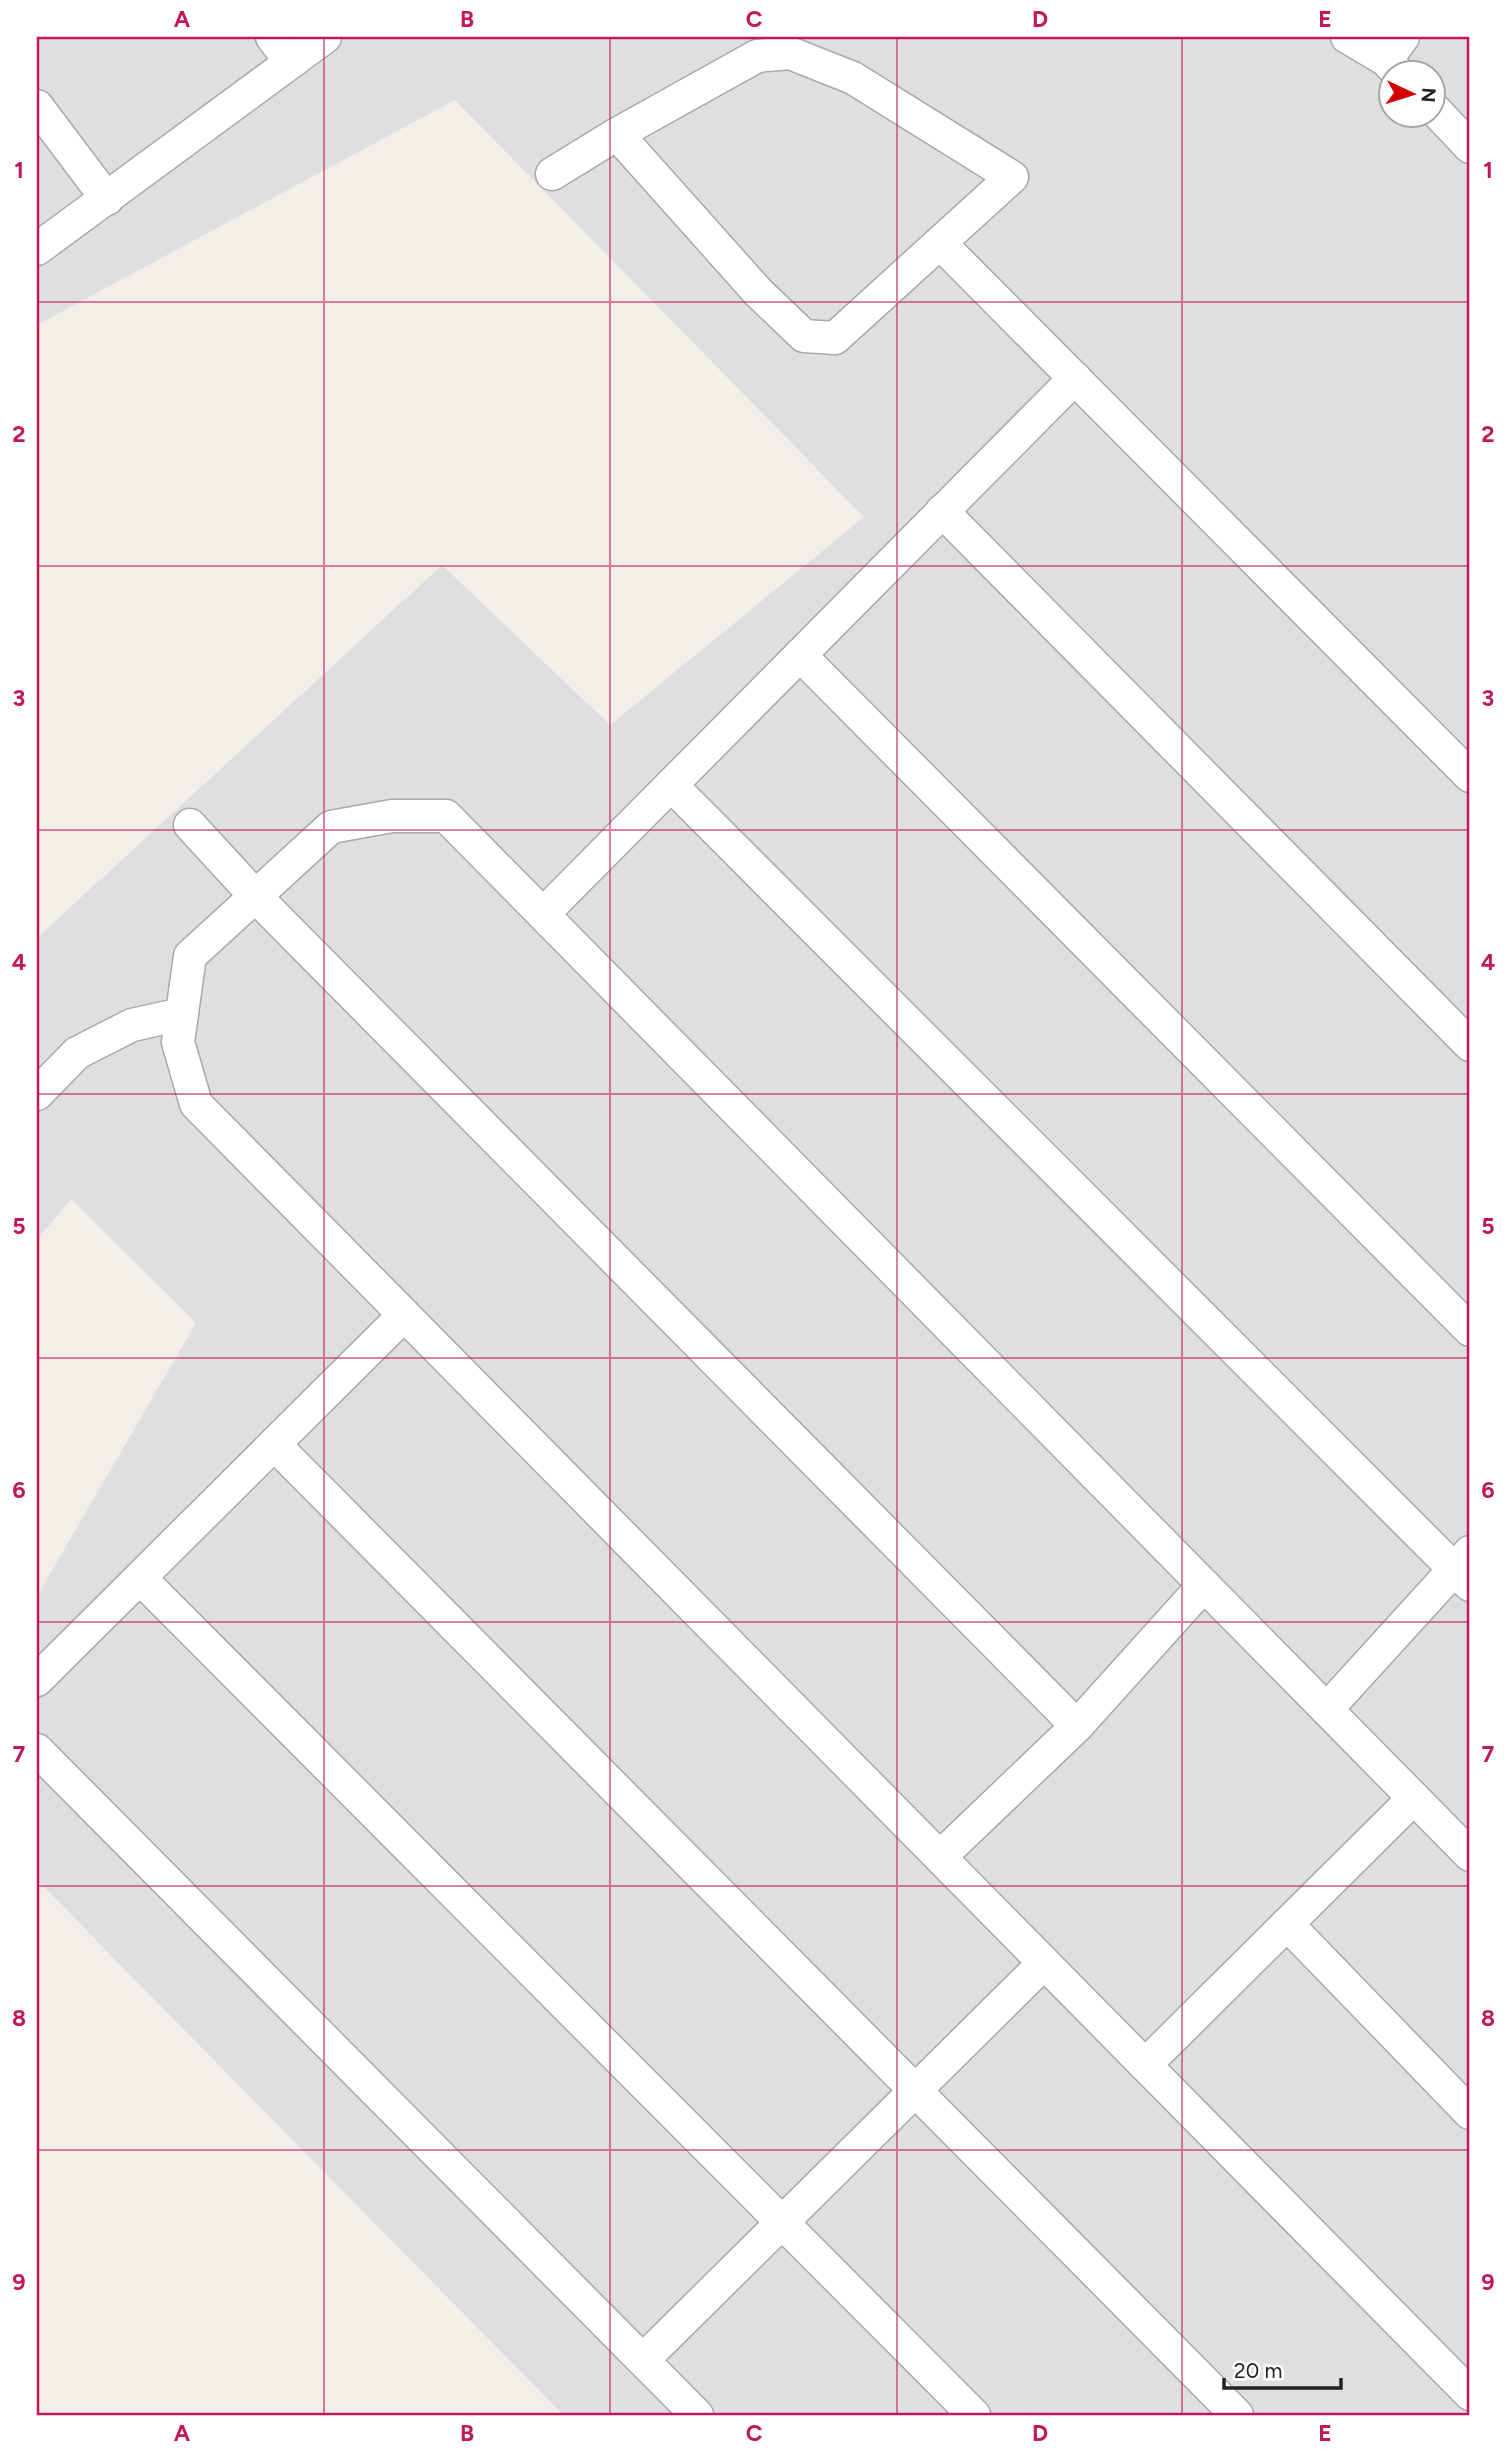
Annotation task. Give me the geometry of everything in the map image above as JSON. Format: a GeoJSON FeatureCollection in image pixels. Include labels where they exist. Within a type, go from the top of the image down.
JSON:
{"type":"FeatureCollection","features":[{"type":"Feature","properties":{"kind":"street"},"geometry":{"type":"LineString","coordinates":[[272,37],[291,62]]}},
{"type":"Feature","properties":{"kind":"street"},"geometry":{"type":"LineString","coordinates":[[37,249],[325,37]]}},
{"type":"Feature","properties":{"kind":"street"},"geometry":{"type":"LineString","coordinates":[[1347,37],[1396,57]]}},
{"type":"Feature","properties":{"kind":"street"},"geometry":{"type":"LineString","coordinates":[[552,174],[617,134],[757,56],[790,54],[853,78],[1012,177],[835,338],[804,336],[758,292],[617,134]]}},
{"type":"Feature","properties":{"kind":"street"},"geometry":{"type":"LineString","coordinates":[[37,106],[107,198]]}},
{"type":"Feature","properties":{"kind":"street"},"geometry":{"type":"LineString","coordinates":[[1448,124],[1470,147]]}},
{"type":"Feature","properties":{"kind":"street"},"geometry":{"type":"LineString","coordinates":[[940,243],[1470,776]]}},
{"type":"Feature","properties":{"kind":"street"},"geometry":{"type":"LineString","coordinates":[[543,914],[1075,377]]}},
{"type":"Feature","properties":{"kind":"street"},"geometry":{"type":"LineString","coordinates":[[942,511],[1470,1045]]}},
{"type":"Feature","properties":{"kind":"street"},"geometry":{"type":"LineString","coordinates":[[800,655],[1470,1330]]}},
{"type":"Feature","properties":{"kind":"street"},"geometry":{"type":"LineString","coordinates":[[671,785],[1465,1568],[1326,1709]]}},
{"type":"Feature","properties":{"kind":"street"},"geometry":{"type":"LineString","coordinates":[[1470,1855],[446,816],[392,816],[331,827],[190,956],[178,1042],[196,1104],[1470,2394]]}},
{"type":"Feature","properties":{"kind":"street"},"geometry":{"type":"LineString","coordinates":[[190,825],[256,897],[1077,1726]]}},
{"type":"Feature","properties":{"kind":"street"},"geometry":{"type":"LineString","coordinates":[[37,1094],[77,1053],[132,1025],[182,1014]]}},
{"type":"Feature","properties":{"kind":"street"},"geometry":{"type":"LineString","coordinates":[[37,1681],[404,1315]]}},
{"type":"Feature","properties":{"kind":"street"},"geometry":{"type":"LineString","coordinates":[[274,1444],[1237,2415]]}},
{"type":"Feature","properties":{"kind":"street"},"geometry":{"type":"LineString","coordinates":[[140,1577],[974,2415]]}},
{"type":"Feature","properties":{"kind":"street"},"geometry":{"type":"LineString","coordinates":[[940,1857],[1077,1726],[1204,1584]]}},
{"type":"Feature","properties":{"kind":"street"},"geometry":{"type":"LineString","coordinates":[[37,1749],[697,2415]]}},
{"type":"Feature","properties":{"kind":"street"},"geometry":{"type":"LineString","coordinates":[[1145,2065],[1414,1798]]}},
{"type":"Feature","properties":{"kind":"street"},"geometry":{"type":"LineString","coordinates":[[1287,1924],[1470,2113]]}},
{"type":"Feature","properties":{"kind":"street"},"geometry":{"type":"LineString","coordinates":[[643,2360],[1044,1963]]}},
{"type":"Feature","properties":{"kind":"street"},"geometry":{"type":"LineString","coordinates":[[1456,2415],[1470,2401]]}},
{"type":"Feature","properties":{"kind":"shaded area"},"geometry":{"type":"Polygon","coordinates":[[[37,37],[1470,37],[1470,2415],[563,2415],[37,1880],[37,1596],[196,1323],[71,1199],[37,1240],[37,938],[442,565],[610,725],[864,517],[455,100],[37,325],[37,37]]]}}]}
